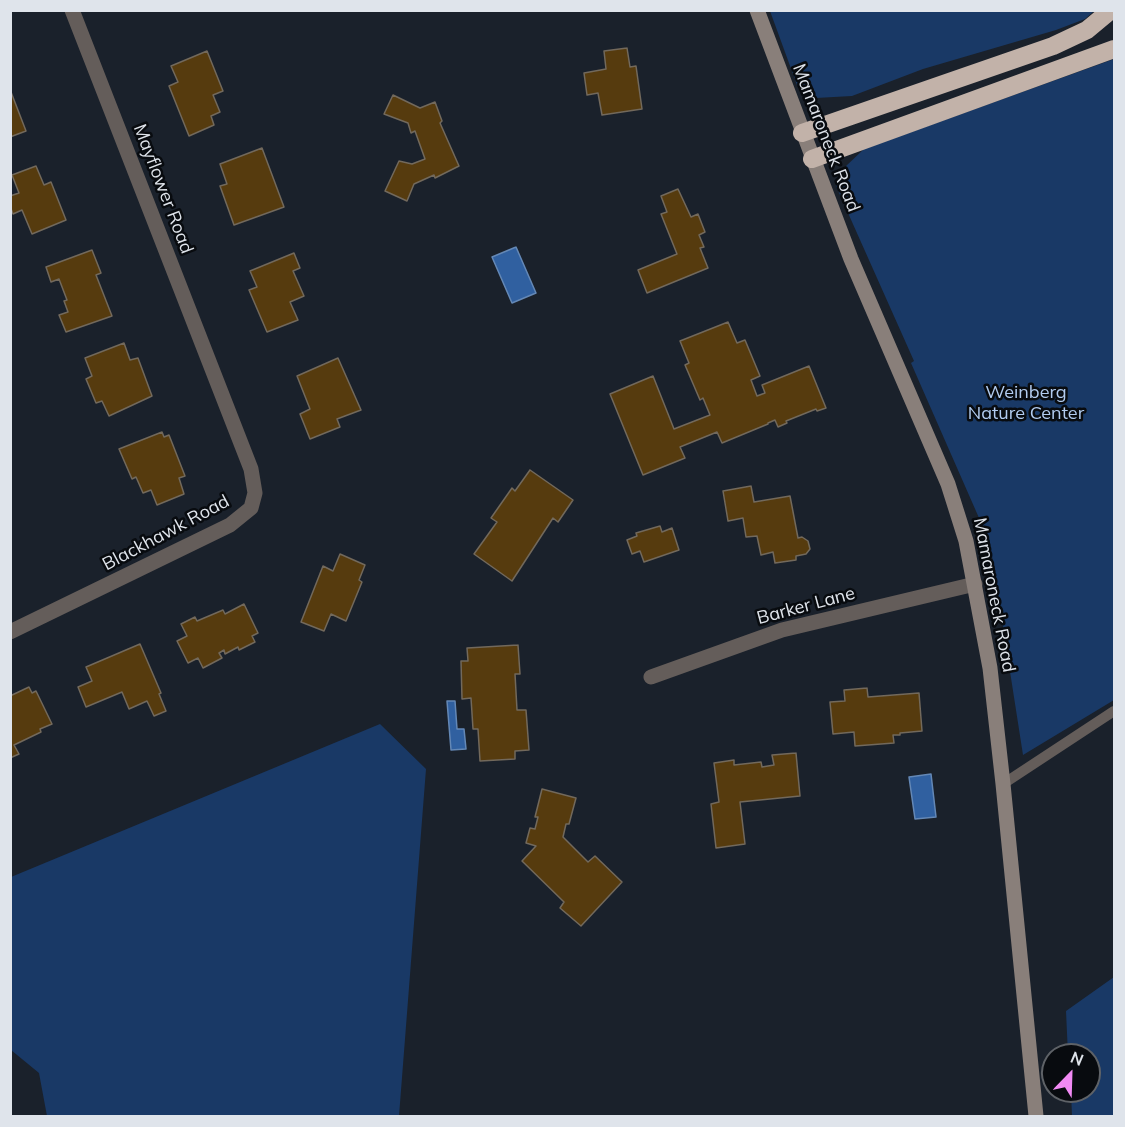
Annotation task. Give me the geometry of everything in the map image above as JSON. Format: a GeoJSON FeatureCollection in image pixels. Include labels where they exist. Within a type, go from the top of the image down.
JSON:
{"type":"FeatureCollection","features":[{"type":"Feature","properties":{"kind":"highway"},"geometry":{"type":"LineString","coordinates":[[802,133],[1062,43],[1087,30],[1111,10]]}},
{"type":"Feature","properties":{"kind":"highway"},"geometry":{"type":"LineString","coordinates":[[812,159],[1114,49]]}},
{"type":"Feature","properties":{"kind":"street","name":"Mayflower Road"},"geometry":{"type":"LineString","coordinates":[[72,10],[218,382]]}},
{"type":"Feature","properties":{"kind":"street","name":"Mamaroneck Road"},"geometry":{"type":"LineString","coordinates":[[757,10],[812,159],[874,314],[948,484],[966,541],[990,668],[1004,784],[1036,1116]]}},
{"type":"Feature","properties":{"kind":"street","name":"Blackhawk Road"},"geometry":{"type":"LineString","coordinates":[[10,632],[230,525],[251,508],[255,493],[251,469],[218,382]]}},
{"type":"Feature","properties":{"kind":"street","name":"Barker Lane"},"geometry":{"type":"LineString","coordinates":[[651,677],[782,630],[975,584]]}},
{"type":"Feature","properties":{"kind":"lane"},"geometry":{"type":"LineString","coordinates":[[1004,784],[1114,711]]}},
{"type":"Feature","properties":{"kind":"green space"},"geometry":{"type":"Polygon","coordinates":[[[770,10],[1094,11],[1085,19],[1056,30],[923,69],[852,96],[816,98],[797,85],[770,10]]]}},
{"type":"Feature","properties":{"kind":"green space","name":"Weinberg Nature Center"},"geometry":{"type":"Polygon","coordinates":[[[1114,59],[1114,700],[1023,755],[990,543],[911,363],[914,361],[836,186],[846,166],[864,149],[1114,59]]]}},
{"type":"Feature","properties":{"kind":"green space"},"geometry":{"type":"Polygon","coordinates":[[[380,724],[426,769],[399,1116],[47,1116],[39,1073],[11,1050],[11,877],[380,724]]]}},
{"type":"Feature","properties":{"kind":"green space"},"geometry":{"type":"Polygon","coordinates":[[[1114,977],[1114,1116],[1072,1116],[1071,1103],[1101,1103],[1101,1043],[1067,1043],[1066,1011],[1114,977]]]}},
{"type":"Feature","properties":{"kind":"shaded area"},"geometry":{"type":"Polygon","coordinates":[[[516,247],[536,293],[512,303],[492,257],[516,247]]]}},
{"type":"Feature","properties":{"kind":"shaded area"},"geometry":{"type":"Polygon","coordinates":[[[447,701],[455,701],[457,729],[464,729],[466,749],[451,750],[447,701]]]}},
{"type":"Feature","properties":{"kind":"shaded area"},"geometry":{"type":"Polygon","coordinates":[[[931,774],[936,817],[915,819],[909,777],[931,774]]]}},
{"type":"Feature","properties":{"kind":"building"},"geometry":{"type":"Polygon","coordinates":[[[627,48],[630,67],[636,66],[642,109],[602,115],[598,93],[587,95],[584,73],[606,69],[604,51],[627,48]]]}},
{"type":"Feature","properties":{"kind":"building"},"geometry":{"type":"Polygon","coordinates":[[[207,51],[223,91],[213,95],[220,112],[211,116],[214,125],[189,136],[169,86],[178,82],[171,66],[207,51]]]}},
{"type":"Feature","properties":{"kind":"building"},"geometry":{"type":"Polygon","coordinates":[[[10,92],[26,131],[10,137],[10,92]]]}},
{"type":"Feature","properties":{"kind":"building"},"geometry":{"type":"Polygon","coordinates":[[[393,95],[420,108],[435,102],[442,121],[440,123],[459,166],[435,178],[434,175],[414,184],[407,201],[385,191],[399,161],[412,164],[425,159],[415,131],[411,133],[408,123],[384,114],[393,95]]]}},
{"type":"Feature","properties":{"kind":"building"},"geometry":{"type":"Polygon","coordinates":[[[262,148],[284,207],[234,225],[220,186],[227,184],[220,164],[262,148]]]}},
{"type":"Feature","properties":{"kind":"building"},"geometry":{"type":"Polygon","coordinates":[[[36,166],[44,185],[51,182],[66,220],[32,234],[22,210],[13,214],[10,196],[19,193],[12,175],[36,166]]]}},
{"type":"Feature","properties":{"kind":"building"},"geometry":{"type":"Polygon","coordinates":[[[678,189],[691,217],[698,214],[705,232],[699,235],[704,247],[700,248],[708,268],[647,293],[638,270],[677,254],[661,214],[667,212],[661,196],[678,189]]]}},
{"type":"Feature","properties":{"kind":"building"},"geometry":{"type":"Polygon","coordinates":[[[92,250],[101,273],[96,275],[112,316],[66,332],[59,315],[68,312],[64,301],[67,300],[59,279],[51,282],[46,267],[92,250]]]}},
{"type":"Feature","properties":{"kind":"building"},"geometry":{"type":"Polygon","coordinates":[[[294,253],[300,268],[293,271],[304,296],[290,302],[298,320],[267,332],[249,290],[257,287],[250,271],[294,253]]]}},
{"type":"Feature","properties":{"kind":"building"},"geometry":{"type":"Polygon","coordinates":[[[728,322],[737,343],[745,340],[760,376],[751,380],[757,396],[765,393],[762,385],[809,366],[826,408],[817,411],[816,409],[786,421],[787,423],[778,427],[775,420],[722,443],[717,432],[680,447],[685,458],[643,475],[610,394],[653,376],[674,429],[710,415],[703,398],[700,400],[685,365],[689,363],[680,341],[728,322]]]}},
{"type":"Feature","properties":{"kind":"building"},"geometry":{"type":"Polygon","coordinates":[[[124,343],[130,360],[138,358],[152,396],[109,416],[102,401],[96,403],[86,379],[92,376],[85,358],[124,343]]]}},
{"type":"Feature","properties":{"kind":"building"},"geometry":{"type":"Polygon","coordinates":[[[338,358],[361,410],[337,419],[340,427],[310,439],[300,414],[310,409],[297,376],[338,358]]]}},
{"type":"Feature","properties":{"kind":"building"},"geometry":{"type":"Polygon","coordinates":[[[162,432],[164,437],[169,435],[185,476],[179,478],[184,494],[157,505],[151,490],[143,493],[136,477],[132,479],[119,449],[162,432]]]}},
{"type":"Feature","properties":{"kind":"building"},"geometry":{"type":"Polygon","coordinates":[[[530,470],[573,500],[558,522],[553,518],[512,581],[474,554],[497,522],[491,518],[512,488],[515,491],[530,470]]]}},
{"type":"Feature","properties":{"kind":"building"},"geometry":{"type":"Polygon","coordinates":[[[751,486],[754,502],[790,496],[798,538],[802,537],[808,541],[810,549],[806,554],[796,556],[796,560],[775,563],[773,552],[761,555],[757,536],[746,537],[743,518],[728,521],[723,491],[751,486]]]}},
{"type":"Feature","properties":{"kind":"building"},"geometry":{"type":"Polygon","coordinates":[[[660,526],[662,532],[672,528],[679,550],[644,562],[640,551],[632,554],[627,540],[637,536],[636,533],[660,526]]]}},
{"type":"Feature","properties":{"kind":"building"},"geometry":{"type":"Polygon","coordinates":[[[340,554],[365,565],[359,580],[362,582],[346,621],[331,614],[324,631],[301,622],[323,566],[333,571],[340,554]]]}},
{"type":"Feature","properties":{"kind":"building"},"geometry":{"type":"Polygon","coordinates":[[[244,604],[258,633],[252,636],[255,642],[225,654],[224,650],[219,653],[222,658],[203,668],[198,658],[188,663],[177,641],[187,636],[181,624],[195,617],[197,621],[223,610],[225,614],[244,604]]]}},
{"type":"Feature","properties":{"kind":"building"},"geometry":{"type":"Polygon","coordinates":[[[140,644],[161,693],[159,694],[166,711],[154,716],[147,701],[129,709],[122,692],[86,707],[78,687],[92,681],[86,667],[140,644]]]}},
{"type":"Feature","properties":{"kind":"building"},"geometry":{"type":"Polygon","coordinates":[[[518,645],[520,674],[515,674],[517,710],[526,710],[529,750],[515,751],[515,759],[480,761],[478,729],[473,729],[471,698],[462,699],[461,661],[468,661],[467,648],[518,645]]]}},
{"type":"Feature","properties":{"kind":"building"},"geometry":{"type":"Polygon","coordinates":[[[29,687],[32,693],[36,691],[52,724],[14,745],[19,754],[10,758],[10,696],[29,687]]]}},
{"type":"Feature","properties":{"kind":"building"},"geometry":{"type":"Polygon","coordinates":[[[867,688],[868,697],[919,693],[922,731],[893,735],[894,743],[855,746],[854,732],[833,734],[830,702],[845,701],[844,690],[867,688]]]}},
{"type":"Feature","properties":{"kind":"building"},"geometry":{"type":"Polygon","coordinates":[[[796,753],[800,796],[740,802],[745,844],[716,848],[711,804],[719,802],[714,763],[734,760],[734,765],[761,762],[762,767],[774,765],[772,755],[796,753]]]}},
{"type":"Feature","properties":{"kind":"building"},"geometry":{"type":"Polygon","coordinates":[[[542,789],[576,798],[563,837],[588,862],[595,856],[622,882],[581,926],[560,908],[564,902],[522,861],[536,846],[526,843],[530,828],[535,829],[538,817],[535,817],[542,789]]]}}]}
